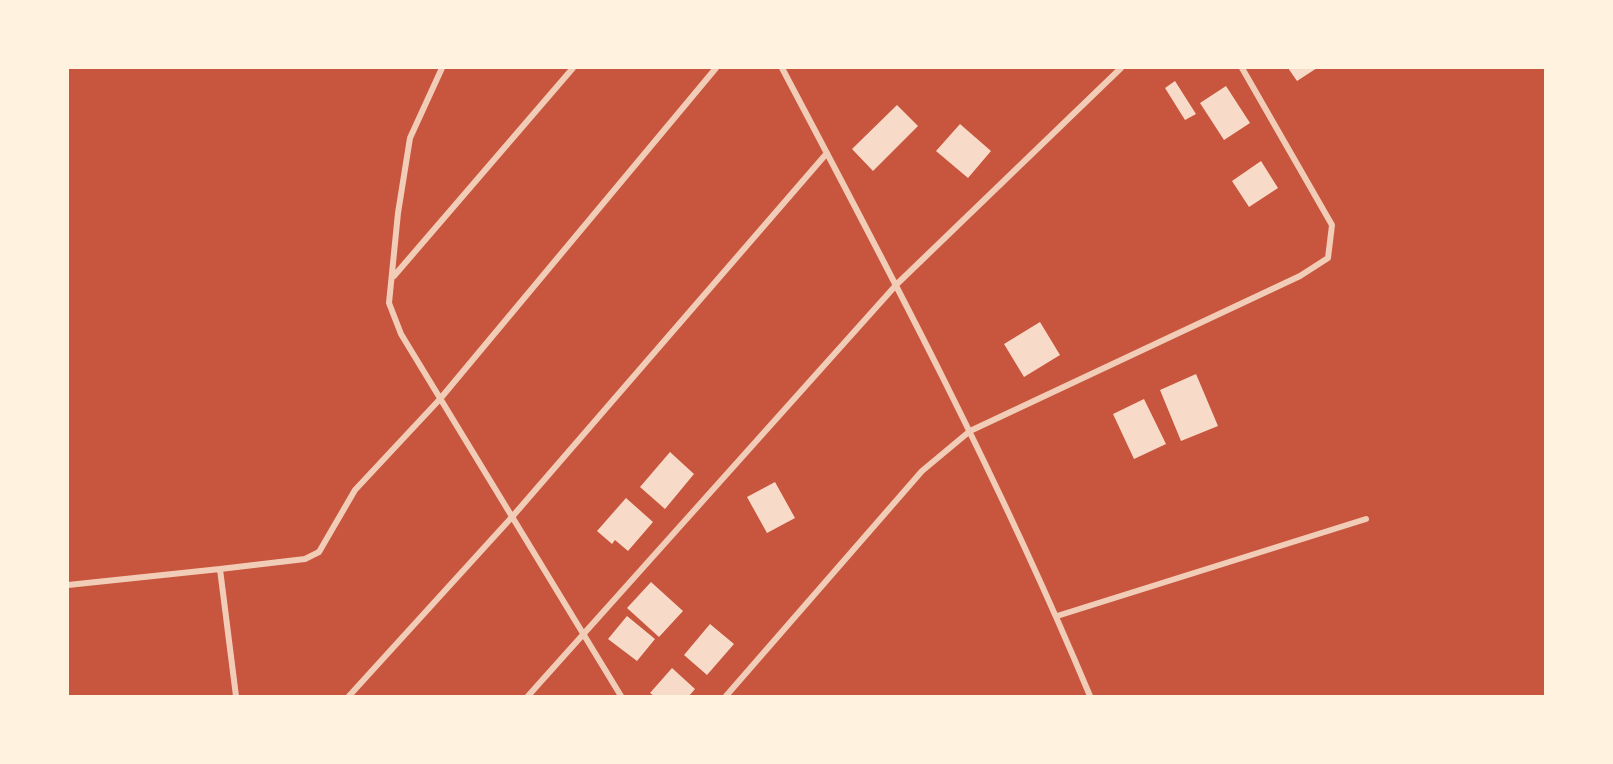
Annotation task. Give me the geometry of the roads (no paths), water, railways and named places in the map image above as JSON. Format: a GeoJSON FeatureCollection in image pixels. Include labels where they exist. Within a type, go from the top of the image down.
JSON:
{"type":"FeatureCollection","features":[{"type":"Feature","properties":{"kind":"street"},"geometry":{"type":"LineString","coordinates":[[442,68],[410,138],[398,213],[389,303],[401,334],[621,696]]}},
{"type":"Feature","properties":{"kind":"street"},"geometry":{"type":"LineString","coordinates":[[393,277],[573,68]]}},
{"type":"Feature","properties":{"kind":"street"},"geometry":{"type":"LineString","coordinates":[[68,585],[305,559],[319,552],[355,490],[440,399],[716,68]]}},
{"type":"Feature","properties":{"kind":"street"},"geometry":{"type":"LineString","coordinates":[[782,68],[897,284],[970,431],[1057,616],[1090,696]]}},
{"type":"Feature","properties":{"kind":"street"},"geometry":{"type":"LineString","coordinates":[[528,696],[897,284],[1120,68]]}},
{"type":"Feature","properties":{"kind":"street"},"geometry":{"type":"LineString","coordinates":[[726,696],[922,471],[970,431],[1300,276],[1328,258],[1332,225],[1242,68]]}},
{"type":"Feature","properties":{"kind":"street"},"geometry":{"type":"LineString","coordinates":[[349,696],[512,517],[827,153]]}},
{"type":"Feature","properties":{"kind":"street"},"geometry":{"type":"LineString","coordinates":[[1057,616],[1366,519]]}},
{"type":"Feature","properties":{"kind":"street"},"geometry":{"type":"LineString","coordinates":[[220,568],[236,696]]}}]}
